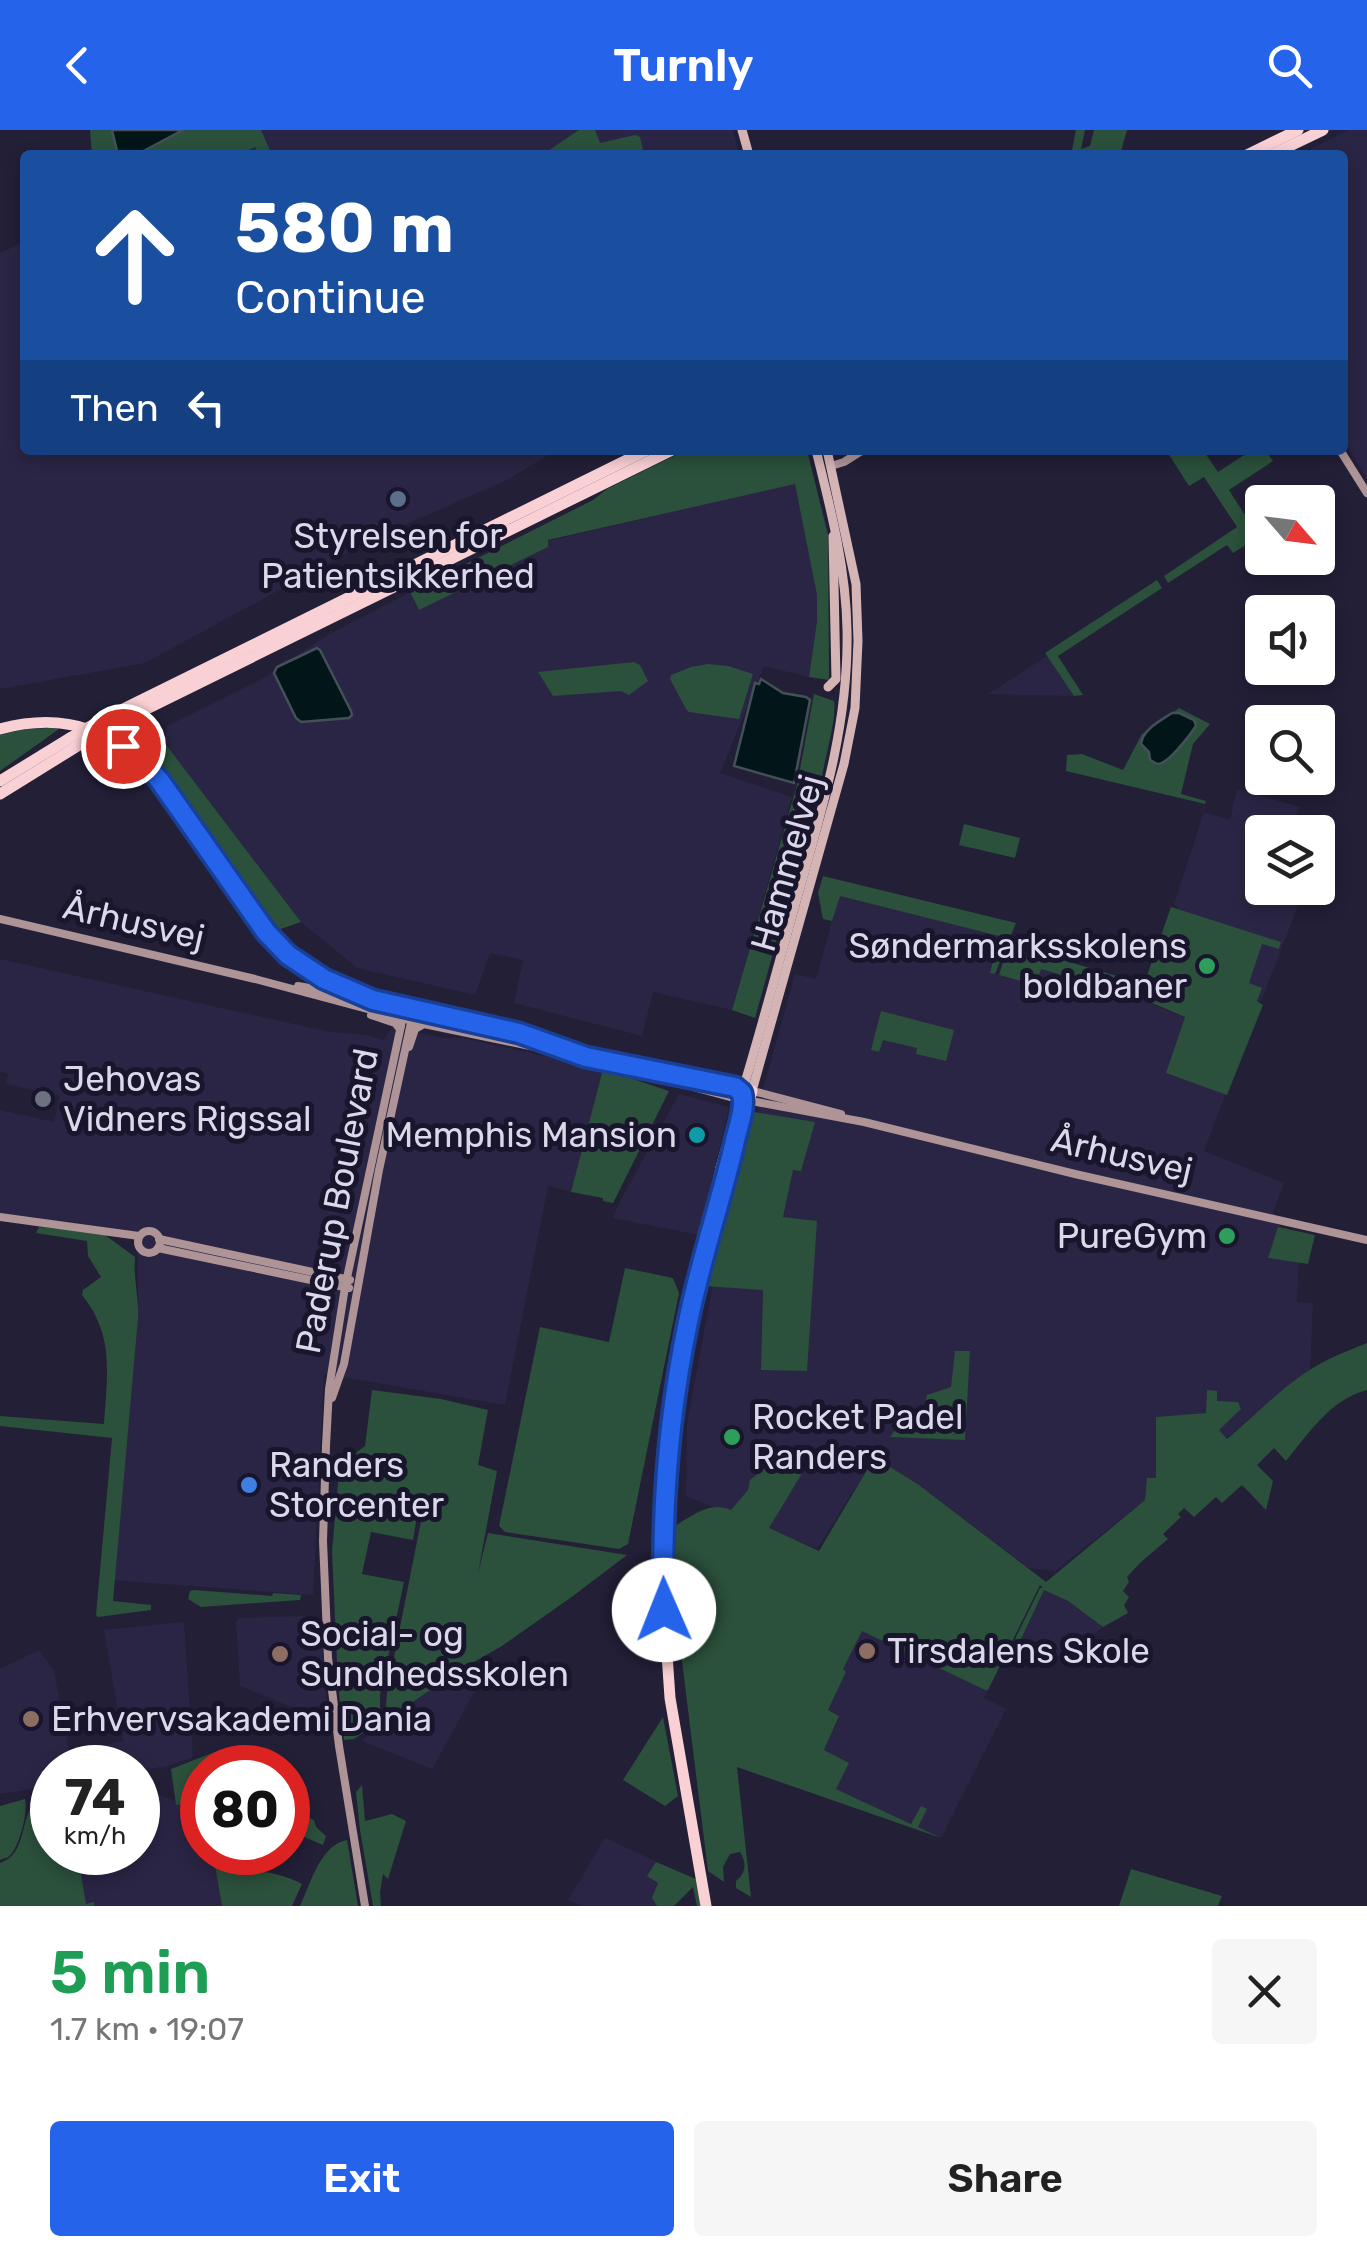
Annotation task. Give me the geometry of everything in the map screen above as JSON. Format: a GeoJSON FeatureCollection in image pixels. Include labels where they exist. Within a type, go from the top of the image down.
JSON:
{"type":"FeatureCollection","features":[{"type":"Feature","properties":{"kind":"highway"},"geometry":{"type":"LineString","coordinates":[[1257,150],[1298,130]]}},
{"type":"Feature","properties":{"kind":"highway"},"geometry":{"type":"LineString","coordinates":[[1282,150],[1322,130]]}},
{"type":"Feature","properties":{"kind":"highway"},"geometry":{"type":"LineString","coordinates":[[0,781],[101,720],[637,455]]}},
{"type":"Feature","properties":{"kind":"highway"},"geometry":{"type":"LineString","coordinates":[[0,794],[116,724],[662,455]]}},
{"type":"Feature","properties":{"kind":"highway"},"geometry":{"type":"LineString","coordinates":[[0,729],[34,723],[68,725],[123,746],[160,781],[277,945],[324,979],[373,1000]]}},
{"type":"Feature","properties":{"kind":"highway","name":"Hammelvej"},"geometry":{"type":"LineString","coordinates":[[697,1282],[746,1095]]}},
{"type":"Feature","properties":{"kind":"highway","name":"Hammelvej"},"geometry":{"type":"LineString","coordinates":[[706,1906],[670,1698],[663,1566],[666,1476],[682,1351],[721,1168],[746,1095]]}},
{"type":"Feature","properties":{"kind":"main road"},"geometry":{"type":"LineString","coordinates":[[823,476],[826,457],[844,462],[854,455]]}},
{"type":"Feature","properties":{"kind":"main road"},"geometry":{"type":"LineString","coordinates":[[1343,455],[1367,493]]}},
{"type":"Feature","properties":{"kind":"main road","name":"Hammelvej"},"geometry":{"type":"LineString","coordinates":[[746,1095],[826,795],[841,724],[848,633],[842,564],[823,476],[826,457]]}},
{"type":"Feature","properties":{"kind":"main road","name":"Hammelvej"},"geometry":{"type":"LineString","coordinates":[[746,1095],[844,764],[854,708],[857,596],[826,457]]}},
{"type":"Feature","properties":{"kind":"main road"},"geometry":{"type":"LineString","coordinates":[[828,687],[836,679],[832,513]]}},
{"type":"Feature","properties":{"kind":"main road","name":"Århusvej"},"geometry":{"type":"LineString","coordinates":[[0,919],[324,998],[519,1033],[586,1057]]}},
{"type":"Feature","properties":{"kind":"main road","name":"Århusvej"},"geometry":{"type":"LineString","coordinates":[[254,979],[373,1000],[409,1012],[424,1024],[630,1067],[1367,1240]]}},
{"type":"Feature","properties":{"kind":"main road"},"geometry":{"type":"LineString","coordinates":[[324,998],[395,1023],[400,1029]]}},
{"type":"Feature","properties":{"kind":"main road","name":"Paderup Boulevard"},"geometry":{"type":"LineString","coordinates":[[365,1906],[338,1746],[328,1658],[323,1541],[329,1406],[334,1343],[346,1283],[400,1029],[409,1012]]}},
{"type":"Feature","properties":{"kind":"main road","name":"Paderup Boulevard"},"geometry":{"type":"LineString","coordinates":[[329,1406],[344,1364],[409,1012]]}},
{"type":"Feature","properties":{"kind":"main road"},"geometry":{"type":"LineString","coordinates":[[386,1133],[414,1032],[424,1024]]}},
{"type":"Feature","properties":{"kind":"main road","name":"Århusvej"},"geometry":{"type":"LineString","coordinates":[[630,1067],[656,1077],[815,1107],[864,1122]]}},
{"type":"Feature","properties":{"kind":"main road"},"geometry":{"type":"LineString","coordinates":[[0,1217],[79,1227],[138,1240]]}},
{"type":"Feature","properties":{"kind":"main road"},"geometry":{"type":"LineString","coordinates":[[138,1240],[149,1231],[154,1232],[158,1243]]}},
{"type":"Feature","properties":{"kind":"main road"},"geometry":{"type":"LineString","coordinates":[[138,1240],[140,1249],[151,1253],[158,1243]]}},
{"type":"Feature","properties":{"kind":"main road"},"geometry":{"type":"LineString","coordinates":[[158,1243],[358,1285]]}},
{"type":"Feature","properties":{"kind":"shaded area"},"geometry":{"type":"Polygon","coordinates":[[[112,130],[183,130],[145,150],[117,150],[112,130]]]}},
{"type":"Feature","properties":{"kind":"shaded area"},"geometry":{"type":"Polygon","coordinates":[[[253,130],[733,130],[738,150],[249,150],[260,144],[253,130]]]}},
{"type":"Feature","properties":{"kind":"shaded area"},"geometry":{"type":"Polygon","coordinates":[[[1348,130],[1367,130],[1367,478],[1348,447],[1348,150],[1309,150],[1348,130]]]}},
{"type":"Feature","properties":{"kind":"shaded area"},"geometry":{"type":"Polygon","coordinates":[[[20,243],[20,455],[548,455],[507,480],[373,539],[145,663],[0,689],[0,253],[20,243]]]}},
{"type":"Feature","properties":{"kind":"shaded area"},"geometry":{"type":"Polygon","coordinates":[[[795,483],[817,595],[809,677],[764,666],[720,773],[792,797],[732,1010],[653,992],[642,1036],[514,1003],[523,960],[490,953],[475,995],[357,968],[301,922],[164,742],[167,726],[262,679],[328,635],[410,592],[418,609],[548,541],[795,483]]]}},
{"type":"Feature","properties":{"kind":"shaded area"},"geometry":{"type":"Polygon","coordinates":[[[317,648],[351,711],[349,718],[301,722],[274,673],[277,667],[317,648]]]}},
{"type":"Feature","properties":{"kind":"shaded area"},"geometry":{"type":"Polygon","coordinates":[[[1047,656],[1074,696],[988,694],[1047,656]]]}},
{"type":"Feature","properties":{"kind":"shaded area"},"geometry":{"type":"Polygon","coordinates":[[[761,679],[783,693],[810,700],[794,783],[734,766],[755,683],[759,684],[761,679]]]}},
{"type":"Feature","properties":{"kind":"shaded area"},"geometry":{"type":"Polygon","coordinates":[[[1172,713],[1194,720],[1196,726],[1173,754],[1157,764],[1150,760],[1142,739],[1172,713]]]}},
{"type":"Feature","properties":{"kind":"shaded area"},"geometry":{"type":"Polygon","coordinates":[[[1237,789],[1245,795],[1300,807],[1296,815],[1245,815],[1245,905],[1298,905],[1261,1001],[1150,993],[1204,812],[1230,820],[1237,789]]]}},
{"type":"Feature","properties":{"kind":"shaded area"},"geometry":{"type":"Polygon","coordinates":[[[839,896],[1000,936],[990,973],[1035,984],[1040,969],[1133,996],[1245,1043],[1204,1151],[1284,1183],[1273,1212],[1299,1262],[1297,1302],[1313,1303],[1310,1370],[1214,1449],[1215,1413],[1156,1417],[1156,1479],[1145,1500],[1055,1571],[1029,1568],[919,1485],[879,1460],[871,1463],[817,1549],[686,1496],[687,1423],[721,1241],[795,974],[816,979],[839,896]]]}},
{"type":"Feature","properties":{"kind":"shaded area"},"geometry":{"type":"Polygon","coordinates":[[[0,959],[330,1032],[383,1040],[393,1027],[603,1069],[571,1192],[548,1186],[505,1405],[324,1374],[313,1595],[111,1580],[138,1311],[136,1233],[0,1213],[0,1110],[54,1122],[60,1096],[6,1084],[8,1074],[0,1071],[0,959]]]}},
{"type":"Feature","properties":{"kind":"shaded area"},"geometry":{"type":"Polygon","coordinates":[[[679,1094],[729,1107],[699,1235],[613,1218],[679,1094]]]}},
{"type":"Feature","properties":{"kind":"shaded area"},"geometry":{"type":"Polygon","coordinates":[[[818,1563],[1040,1584],[984,1698],[1006,1709],[941,1838],[836,1789],[824,1750],[839,1716],[828,1710],[846,1672],[842,1670],[818,1563]]]}},
{"type":"Feature","properties":{"kind":"shaded area"},"geometry":{"type":"Polygon","coordinates":[[[1044,1590],[1068,1601],[1103,1627],[1064,1659],[1020,1637],[1044,1590]]]}},
{"type":"Feature","properties":{"kind":"shaded area","name":"Social- og Sundhedsskolen"},"geometry":{"type":"Polygon","coordinates":[[[304,1616],[320,1622],[327,1705],[296,1709],[240,1686],[236,1622],[239,1618],[304,1616]]]}},
{"type":"Feature","properties":{"kind":"shaded area"},"geometry":{"type":"Polygon","coordinates":[[[184,1622],[192,1745],[180,1745],[180,1762],[160,1767],[160,1745],[103,1745],[123,1741],[104,1630],[184,1622]]]}},
{"type":"Feature","properties":{"kind":"shaded area","name":"Erhvervsakademi Dania"},"geometry":{"type":"Polygon","coordinates":[[[39,1650],[54,1671],[68,1745],[30,1745],[30,1789],[0,1794],[0,1669],[39,1650]]]}},
{"type":"Feature","properties":{"kind":"shaded area"},"geometry":{"type":"Polygon","coordinates":[[[458,1671],[479,1684],[432,1769],[362,1741],[385,1721],[458,1671]]]}},
{"type":"Feature","properties":{"kind":"shaded area"},"geometry":{"type":"Polygon","coordinates":[[[160,1795],[180,1803],[180,1875],[217,1875],[222,1906],[32,1906],[43,1875],[160,1875],[160,1795]]]}},
{"type":"Feature","properties":{"kind":"shaded area"},"geometry":{"type":"Polygon","coordinates":[[[605,1838],[668,1867],[661,1906],[581,1906],[568,1900],[605,1838]]]}},
{"type":"Feature","properties":{"kind":"green space"},"geometry":{"type":"Polygon","coordinates":[[[90,130],[261,130],[270,150],[255,147],[92,150],[90,130]]]}},
{"type":"Feature","properties":{"kind":"green space"},"geometry":{"type":"Polygon","coordinates":[[[579,130],[595,130],[600,143],[640,137],[643,150],[549,150],[579,130]]]}},
{"type":"Feature","properties":{"kind":"green space"},"geometry":{"type":"Polygon","coordinates":[[[1076,130],[1085,130],[1081,149],[1090,146],[1094,130],[1127,130],[1121,150],[1072,150],[1076,130]]]}},
{"type":"Feature","properties":{"kind":"green space"},"geometry":{"type":"Polygon","coordinates":[[[676,455],[808,455],[828,535],[829,680],[809,677],[817,595],[795,484],[548,540],[548,547],[419,610],[410,592],[593,500],[676,455]]]}},
{"type":"Feature","properties":{"kind":"green space"},"geometry":{"type":"Polygon","coordinates":[[[1169,455],[1206,455],[1218,472],[1244,455],[1269,455],[1273,461],[1229,490],[1245,515],[1245,546],[1233,553],[1227,545],[1168,583],[1164,576],[1237,527],[1204,477],[1189,486],[1169,455]]]}},
{"type":"Feature","properties":{"kind":"green space"},"geometry":{"type":"Polygon","coordinates":[[[1157,580],[1162,588],[1058,656],[1083,695],[1074,696],[1045,653],[1157,580]]]}},
{"type":"Feature","properties":{"kind":"green space"},"geometry":{"type":"Polygon","coordinates":[[[634,662],[640,665],[648,681],[629,695],[621,691],[553,696],[538,672],[634,662]]]}},
{"type":"Feature","properties":{"kind":"green space"},"geometry":{"type":"Polygon","coordinates":[[[708,664],[753,674],[739,719],[686,709],[671,675],[708,664]]]}},
{"type":"Feature","properties":{"kind":"green space"},"geometry":{"type":"Polygon","coordinates":[[[814,694],[834,701],[832,727],[822,777],[755,1018],[732,1010],[797,785],[814,694]]]}},
{"type":"Feature","properties":{"kind":"green space"},"geometry":{"type":"Polygon","coordinates":[[[1179,708],[1210,724],[1193,744],[1181,794],[1206,801],[1205,804],[1066,771],[1067,755],[1082,754],[1123,770],[1142,734],[1179,708]]]}},
{"type":"Feature","properties":{"kind":"green space"},"geometry":{"type":"Polygon","coordinates":[[[59,729],[0,771],[0,735],[59,729]]]}},
{"type":"Feature","properties":{"kind":"green space"},"geometry":{"type":"Polygon","coordinates":[[[134,736],[164,742],[301,922],[275,931],[134,736]]]}},
{"type":"Feature","properties":{"kind":"green space"},"geometry":{"type":"Polygon","coordinates":[[[964,824],[1020,838],[1015,858],[959,845],[964,824]]]}},
{"type":"Feature","properties":{"kind":"green space"},"geometry":{"type":"Polygon","coordinates":[[[823,876],[1016,923],[995,974],[990,973],[999,936],[840,896],[832,921],[823,919],[818,893],[823,876]]]}},
{"type":"Feature","properties":{"kind":"green space"},"geometry":{"type":"Polygon","coordinates":[[[1171,907],[1281,942],[1279,949],[1262,944],[1249,983],[1262,988],[1257,1001],[1263,1005],[1227,1095],[1166,1073],[1185,1017],[1140,998],[1041,969],[1036,985],[999,975],[1015,946],[1144,984],[1171,907]]]}},
{"type":"Feature","properties":{"kind":"green space"},"geometry":{"type":"Polygon","coordinates":[[[881,1011],[954,1030],[946,1061],[916,1054],[917,1048],[883,1040],[879,1052],[871,1050],[881,1011]]]}},
{"type":"Feature","properties":{"kind":"green space"},"geometry":{"type":"Polygon","coordinates":[[[603,1069],[669,1091],[613,1203],[571,1192],[603,1069]]]}},
{"type":"Feature","properties":{"kind":"green space"},"geometry":{"type":"Polygon","coordinates":[[[754,1112],[815,1122],[801,1171],[793,1170],[783,1217],[817,1221],[807,1371],[761,1370],[763,1290],[705,1286],[754,1112]]]}},
{"type":"Feature","properties":{"kind":"green space"},"geometry":{"type":"Polygon","coordinates":[[[39,1227],[105,1235],[135,1257],[138,1318],[113,1601],[151,1605],[151,1610],[96,1615],[112,1438],[0,1426],[0,1416],[104,1424],[104,1341],[93,1310],[82,1295],[101,1277],[88,1256],[87,1241],[36,1233],[39,1227]]]}},
{"type":"Feature","properties":{"kind":"green space"},"geometry":{"type":"Polygon","coordinates":[[[1278,1227],[1315,1235],[1308,1264],[1268,1258],[1278,1227]]]}},
{"type":"Feature","properties":{"kind":"green space"},"geometry":{"type":"Polygon","coordinates":[[[625,1268],[673,1278],[679,1293],[628,1544],[619,1549],[505,1532],[499,1526],[540,1327],[609,1342],[625,1268]]]}},
{"type":"Feature","properties":{"kind":"green space"},"geometry":{"type":"Polygon","coordinates":[[[1367,1343],[1367,1390],[1332,1409],[1286,1461],[1274,1448],[1257,1465],[1273,1481],[1266,1510],[1242,1485],[1222,1503],[1216,1497],[1194,1517],[1184,1508],[1178,1514],[1181,1517],[1163,1534],[1168,1539],[1127,1577],[1129,1582],[1123,1591],[1129,1597],[1124,1605],[1128,1613],[1103,1627],[1068,1601],[1044,1590],[1020,1641],[1015,1639],[1043,1588],[1040,1585],[988,1690],[862,1631],[828,1710],[839,1716],[824,1750],[849,1763],[836,1789],[911,1824],[921,1806],[927,1809],[918,1827],[941,1838],[737,1767],[751,1897],[736,1888],[744,1868],[740,1852],[730,1854],[723,1867],[724,1882],[708,1871],[675,1605],[675,1526],[709,1508],[731,1510],[748,1490],[750,1480],[787,1451],[816,1450],[769,1528],[819,1551],[871,1463],[879,1460],[919,1485],[1046,1582],[1145,1500],[1147,1478],[1156,1478],[1156,1417],[1206,1413],[1207,1390],[1217,1391],[1217,1401],[1238,1402],[1241,1409],[1219,1430],[1227,1439],[1301,1376],[1367,1343]]]}},
{"type":"Feature","properties":{"kind":"green space"},"geometry":{"type":"Polygon","coordinates":[[[955,1351],[970,1351],[965,1440],[890,1437],[898,1426],[922,1420],[927,1395],[951,1387],[955,1351]]]}},
{"type":"Feature","properties":{"kind":"green space"},"geometry":{"type":"Polygon","coordinates":[[[372,1390],[488,1410],[478,1465],[497,1471],[478,1573],[488,1533],[627,1555],[502,1646],[385,1721],[387,1693],[425,1501],[419,1504],[413,1540],[371,1532],[362,1574],[404,1582],[380,1695],[380,1716],[376,1724],[354,1739],[344,1740],[332,1552],[339,1471],[349,1472],[357,1452],[365,1446],[372,1390]]]}},
{"type":"Feature","properties":{"kind":"green space"},"geometry":{"type":"Polygon","coordinates":[[[194,1590],[301,1595],[300,1600],[201,1607],[188,1599],[194,1590]]]}},
{"type":"Feature","properties":{"kind":"green space"},"geometry":{"type":"Polygon","coordinates":[[[663,1717],[678,1796],[665,1806],[623,1780],[663,1717]]]}},
{"type":"Feature","properties":{"kind":"green space"},"geometry":{"type":"Polygon","coordinates":[[[180,1766],[180,1804],[176,1805],[171,1769],[180,1766]]]}},
{"type":"Feature","properties":{"kind":"green space"},"geometry":{"type":"Polygon","coordinates":[[[362,1785],[365,1821],[392,1814],[406,1821],[388,1879],[383,1874],[381,1906],[373,1906],[360,1830],[356,1792],[362,1785]]]}},
{"type":"Feature","properties":{"kind":"green space"},"geometry":{"type":"Polygon","coordinates":[[[25,1799],[25,1818],[17,1845],[0,1860],[0,1806],[25,1799]]]}},
{"type":"Feature","properties":{"kind":"green space"},"geometry":{"type":"Polygon","coordinates":[[[30,1810],[30,1875],[81,1875],[86,1904],[94,1902],[94,1906],[0,1906],[0,1863],[17,1849],[30,1810]]]}},
{"type":"Feature","properties":{"kind":"green space"},"geometry":{"type":"Polygon","coordinates":[[[310,1818],[326,1836],[323,1845],[310,1839],[310,1818]]]}},
{"type":"Feature","properties":{"kind":"green space"},"geometry":{"type":"Polygon","coordinates":[[[347,1840],[358,1906],[300,1906],[323,1857],[347,1840]]]}},
{"type":"Feature","properties":{"kind":"green space"},"geometry":{"type":"Polygon","coordinates":[[[656,1862],[696,1879],[702,1906],[697,1906],[693,1887],[674,1906],[657,1906],[652,1898],[658,1883],[647,1876],[656,1862]]]}},
{"type":"Feature","properties":{"kind":"green space"},"geometry":{"type":"Polygon","coordinates":[[[1131,1869],[1222,1896],[1218,1906],[1119,1906],[1131,1869]]]}},
{"type":"Feature","properties":{"kind":"green space"},"geometry":{"type":"Polygon","coordinates":[[[217,1875],[278,1875],[302,1884],[292,1906],[222,1906],[217,1875]]]}},
{"type":"Feature","properties":{"kind":"place","name":"Styrelsen for Patientsikkerhed"},"geometry":{"type":"Point","coordinates":[398,499]}},
{"type":"Feature","properties":{"kind":"place","name":"Søndermarksskolens boldbaner"},"geometry":{"type":"Point","coordinates":[1207,966]}},
{"type":"Feature","properties":{"kind":"place","name":"Jehovas Vidners Rigssal"},"geometry":{"type":"Point","coordinates":[43,1099]}},
{"type":"Feature","properties":{"kind":"place","name":"Memphis Mansion"},"geometry":{"type":"Point","coordinates":[697,1135]}},
{"type":"Feature","properties":{"kind":"place","name":"PureGym"},"geometry":{"type":"Point","coordinates":[1227,1236]}},
{"type":"Feature","properties":{"kind":"place","name":"Rocket Padel Randers"},"geometry":{"type":"Point","coordinates":[732,1437]}},
{"type":"Feature","properties":{"kind":"place","name":"Randers Storcenter"},"geometry":{"type":"Point","coordinates":[249,1485]}},
{"type":"Feature","properties":{"kind":"place","name":"Tirsdalens Skole"},"geometry":{"type":"Point","coordinates":[867,1651]}},
{"type":"Feature","properties":{"kind":"place","name":"Social- og Sundhedsskolen"},"geometry":{"type":"Point","coordinates":[280,1654]}},
{"type":"Feature","properties":{"kind":"place","name":"Erhvervsakademi Dania"},"geometry":{"type":"Point","coordinates":[31,1719]}},
{"type":"Feature","properties":{"kind":"route"},"geometry":{"type":"LineString","coordinates":[[123,746],[160,781],[277,945],[324,979],[373,1000],[519,1033],[586,1057],[735,1087],[742,1093],[742,1109],[697,1282],[676,1390],[665,1500],[664,1610]]}}]}
